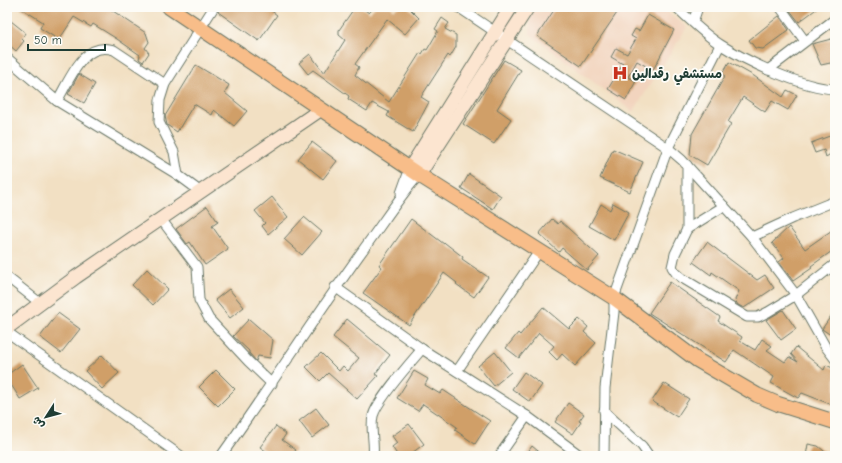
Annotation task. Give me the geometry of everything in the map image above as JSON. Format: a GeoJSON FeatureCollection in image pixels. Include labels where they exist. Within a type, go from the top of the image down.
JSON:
{"type":"FeatureCollection","features":[{"type":"Feature","properties":{"kind":"main road"},"geometry":{"type":"LineString","coordinates":[[169,7],[414,172],[614,298],[697,360],[733,382],[778,404],[835,422]]}},
{"type":"Feature","properties":{"kind":"street"},"geometry":{"type":"LineString","coordinates":[[178,175],[174,152],[160,122],[160,100],[165,84],[214,7]]}},
{"type":"Feature","properties":{"kind":"street"},"geometry":{"type":"LineString","coordinates":[[458,7],[496,34],[668,148],[686,164],[752,237],[796,295],[835,359]]}},
{"type":"Feature","properties":{"kind":"street"},"geometry":{"type":"LineString","coordinates":[[221,456],[272,384],[335,288],[399,198],[511,7]]}},
{"type":"Feature","properties":{"kind":"street"},"geometry":{"type":"LineString","coordinates":[[414,172],[508,42],[528,7]]}},
{"type":"Feature","properties":{"kind":"street"},"geometry":{"type":"LineString","coordinates":[[676,7],[720,44],[768,70],[805,83],[835,89]]}},
{"type":"Feature","properties":{"kind":"street"},"geometry":{"type":"LineString","coordinates":[[693,22],[698,7]]}},
{"type":"Feature","properties":{"kind":"street"},"geometry":{"type":"LineString","coordinates":[[780,7],[806,41]]}},
{"type":"Feature","properties":{"kind":"street"},"geometry":{"type":"LineString","coordinates":[[768,70],[835,18]]}},
{"type":"Feature","properties":{"kind":"street"},"geometry":{"type":"LineString","coordinates":[[604,456],[604,412],[614,298],[668,148],[720,44]]}},
{"type":"Feature","properties":{"kind":"street"},"geometry":{"type":"LineString","coordinates":[[57,101],[88,52],[105,47],[114,50],[165,84]]}},
{"type":"Feature","properties":{"kind":"street"},"geometry":{"type":"LineString","coordinates":[[7,58],[57,101],[178,175],[201,192]]}},
{"type":"Feature","properties":{"kind":"street"},"geometry":{"type":"LineString","coordinates":[[7,328],[40,303],[320,110]]}},
{"type":"Feature","properties":{"kind":"street"},"geometry":{"type":"LineString","coordinates":[[686,164],[687,229],[675,254],[672,267],[682,278],[747,317],[758,317],[796,295],[835,264]]}},
{"type":"Feature","properties":{"kind":"street"},"geometry":{"type":"LineString","coordinates":[[752,237],[835,201]]}},
{"type":"Feature","properties":{"kind":"street"},"geometry":{"type":"LineString","coordinates":[[687,229],[724,206]]}},
{"type":"Feature","properties":{"kind":"street"},"geometry":{"type":"LineString","coordinates":[[161,219],[197,267],[199,300],[209,319],[248,361],[272,384]]}},
{"type":"Feature","properties":{"kind":"street"},"geometry":{"type":"LineString","coordinates":[[457,371],[540,250]]}},
{"type":"Feature","properties":{"kind":"street"},"geometry":{"type":"LineString","coordinates":[[7,277],[40,303]]}},
{"type":"Feature","properties":{"kind":"street"},"geometry":{"type":"LineString","coordinates":[[335,288],[422,349],[527,416],[581,456]]}},
{"type":"Feature","properties":{"kind":"street"},"geometry":{"type":"LineString","coordinates":[[7,332],[181,456]]}},
{"type":"Feature","properties":{"kind":"street"},"geometry":{"type":"LineString","coordinates":[[373,456],[371,435],[373,415],[387,392],[422,349]]}},
{"type":"Feature","properties":{"kind":"street"},"geometry":{"type":"LineString","coordinates":[[604,412],[642,446],[649,456]]}},
{"type":"Feature","properties":{"kind":"street"},"geometry":{"type":"LineString","coordinates":[[499,456],[527,416]]}},
{"type":"Feature","properties":{"kind":"shaded area","name":"مستشفي رقدالين"},"geometry":{"type":"Polygon","coordinates":[[[534,7],[661,7],[687,27],[633,112],[530,34],[530,13],[534,7]]]}},
{"type":"Feature","properties":{"kind":"building"},"geometry":{"type":"Polygon","coordinates":[[[19,7],[107,7],[146,33],[149,42],[145,48],[149,53],[143,62],[139,59],[140,55],[117,39],[93,24],[91,27],[74,17],[59,40],[40,28],[43,22],[19,7]]]}},
{"type":"Feature","properties":{"kind":"building"},"geometry":{"type":"Polygon","coordinates":[[[220,7],[266,7],[277,15],[259,41],[218,12],[220,7]]]}},
{"type":"Feature","properties":{"kind":"building"},"geometry":{"type":"Polygon","coordinates":[[[355,7],[361,7],[369,13],[375,7],[391,7],[394,10],[398,7],[408,7],[419,18],[405,34],[387,19],[355,64],[359,67],[355,75],[389,102],[420,53],[422,54],[425,49],[427,50],[438,31],[435,29],[442,18],[449,23],[445,29],[456,35],[456,47],[450,57],[448,55],[421,97],[429,102],[413,132],[387,116],[389,112],[372,103],[367,111],[348,99],[349,96],[313,70],[308,74],[299,63],[310,54],[324,73],[345,40],[339,35],[339,30],[355,7]]]}},
{"type":"Feature","properties":{"kind":"building"},"geometry":{"type":"Polygon","coordinates":[[[556,7],[621,7],[581,66],[537,36],[556,7]]]}},
{"type":"Feature","properties":{"kind":"building"},"geometry":{"type":"Polygon","coordinates":[[[791,7],[819,7],[799,22],[789,9],[791,7]]]}},
{"type":"Feature","properties":{"kind":"building"},"geometry":{"type":"Polygon","coordinates":[[[648,15],[674,30],[653,70],[637,61],[628,77],[636,81],[626,100],[608,89],[623,64],[611,57],[616,48],[627,54],[636,39],[631,36],[635,29],[639,31],[648,15]]]}},
{"type":"Feature","properties":{"kind":"building"},"geometry":{"type":"Polygon","coordinates":[[[779,16],[789,30],[763,49],[755,48],[749,40],[779,16]]]}},
{"type":"Feature","properties":{"kind":"building"},"geometry":{"type":"Polygon","coordinates":[[[11,21],[26,33],[22,39],[24,41],[16,51],[7,43],[7,24],[11,21]]]}},
{"type":"Feature","properties":{"kind":"building"},"geometry":{"type":"Polygon","coordinates":[[[835,38],[835,62],[821,65],[812,44],[835,38]]]}},
{"type":"Feature","properties":{"kind":"building"},"geometry":{"type":"Polygon","coordinates":[[[504,60],[521,70],[497,109],[511,119],[494,144],[463,124],[504,60]]]}},
{"type":"Feature","properties":{"kind":"building"},"geometry":{"type":"Polygon","coordinates":[[[729,62],[754,76],[783,97],[787,90],[797,95],[788,110],[772,101],[765,112],[743,97],[728,122],[731,124],[707,165],[690,155],[692,134],[725,76],[722,74],[729,62]]]}},
{"type":"Feature","properties":{"kind":"building"},"geometry":{"type":"Polygon","coordinates":[[[196,65],[229,85],[225,93],[247,111],[234,126],[214,110],[212,115],[194,104],[177,132],[167,125],[165,116],[196,65]]]}},
{"type":"Feature","properties":{"kind":"building"},"geometry":{"type":"Polygon","coordinates":[[[79,74],[95,84],[84,103],[68,94],[79,74]]]}},
{"type":"Feature","properties":{"kind":"building"},"geometry":{"type":"Polygon","coordinates":[[[835,134],[835,151],[826,157],[824,150],[815,153],[811,143],[835,134]]]}},
{"type":"Feature","properties":{"kind":"building"},"geometry":{"type":"Polygon","coordinates":[[[312,142],[337,161],[323,179],[298,159],[312,142]]]}},
{"type":"Feature","properties":{"kind":"building"},"geometry":{"type":"Polygon","coordinates":[[[613,149],[643,162],[630,192],[600,178],[613,149]]]}},
{"type":"Feature","properties":{"kind":"building"},"geometry":{"type":"Polygon","coordinates":[[[469,174],[501,196],[493,209],[461,188],[469,174]]]}},
{"type":"Feature","properties":{"kind":"building"},"geometry":{"type":"Polygon","coordinates":[[[272,197],[288,217],[268,234],[262,226],[265,223],[255,211],[272,197]]]}},
{"type":"Feature","properties":{"kind":"building"},"geometry":{"type":"Polygon","coordinates":[[[613,203],[629,212],[614,240],[589,226],[601,204],[610,210],[613,203]]]}},
{"type":"Feature","properties":{"kind":"building"},"geometry":{"type":"Polygon","coordinates":[[[207,206],[218,222],[212,226],[228,249],[205,265],[190,242],[187,244],[176,229],[207,206]]]}},
{"type":"Feature","properties":{"kind":"building"},"geometry":{"type":"Polygon","coordinates":[[[304,217],[322,232],[302,255],[284,239],[304,217]]]}},
{"type":"Feature","properties":{"kind":"building"},"geometry":{"type":"Polygon","coordinates":[[[411,219],[444,244],[445,243],[463,257],[462,259],[488,277],[474,297],[444,273],[409,325],[363,293],[382,267],[379,265],[411,219]]]}},
{"type":"Feature","properties":{"kind":"building"},"geometry":{"type":"Polygon","coordinates":[[[552,219],[558,224],[560,221],[599,256],[587,270],[562,248],[559,252],[539,234],[552,219]]]}},
{"type":"Feature","properties":{"kind":"building"},"geometry":{"type":"Polygon","coordinates":[[[789,227],[805,249],[835,228],[835,249],[793,281],[779,262],[784,258],[772,243],[789,227]]]}},
{"type":"Feature","properties":{"kind":"building"},"geometry":{"type":"Polygon","coordinates":[[[707,242],[757,280],[765,275],[774,288],[744,308],[738,305],[735,300],[739,291],[712,272],[711,275],[693,262],[707,242]]]}},
{"type":"Feature","properties":{"kind":"building"},"geometry":{"type":"Polygon","coordinates":[[[147,269],[168,289],[153,305],[132,285],[147,269]]]}},
{"type":"Feature","properties":{"kind":"building"},"geometry":{"type":"Polygon","coordinates":[[[670,282],[720,317],[718,321],[742,337],[740,341],[755,350],[762,339],[772,346],[767,350],[785,362],[789,357],[798,362],[791,354],[796,347],[824,370],[826,365],[835,369],[835,406],[802,393],[798,398],[771,383],[774,377],[734,350],[726,362],[649,313],[670,282]]]}},
{"type":"Feature","properties":{"kind":"building"},"geometry":{"type":"Polygon","coordinates":[[[229,289],[244,307],[230,318],[215,300],[229,289]]]}},
{"type":"Feature","properties":{"kind":"building"},"geometry":{"type":"Polygon","coordinates":[[[543,307],[569,329],[579,319],[588,327],[584,332],[596,343],[575,366],[562,354],[557,360],[549,352],[554,346],[539,333],[519,358],[506,348],[518,333],[520,335],[543,307]]]}},
{"type":"Feature","properties":{"kind":"building"},"geometry":{"type":"Polygon","coordinates":[[[783,310],[796,329],[781,340],[766,320],[783,310]]]}},
{"type":"Feature","properties":{"kind":"building"},"geometry":{"type":"Polygon","coordinates":[[[835,310],[835,338],[822,329],[835,310]]]}},
{"type":"Feature","properties":{"kind":"building"},"geometry":{"type":"Polygon","coordinates":[[[58,313],[80,329],[61,353],[40,337],[58,313]]]}},
{"type":"Feature","properties":{"kind":"building"},"geometry":{"type":"Polygon","coordinates":[[[249,319],[273,340],[270,358],[258,356],[256,361],[249,351],[233,336],[249,319]]]}},
{"type":"Feature","properties":{"kind":"building"},"geometry":{"type":"Polygon","coordinates":[[[347,319],[390,355],[375,374],[378,376],[357,399],[328,373],[320,381],[306,367],[321,353],[339,371],[343,366],[348,371],[359,358],[333,337],[347,319]]]}},
{"type":"Feature","properties":{"kind":"building"},"geometry":{"type":"Polygon","coordinates":[[[495,352],[511,372],[494,386],[478,366],[495,352]]]}},
{"type":"Feature","properties":{"kind":"building"},"geometry":{"type":"Polygon","coordinates":[[[102,355],[119,373],[102,389],[85,371],[102,355]]]}},
{"type":"Feature","properties":{"kind":"building"},"geometry":{"type":"Polygon","coordinates":[[[22,364],[38,388],[20,399],[7,378],[7,375],[22,364]]]}},
{"type":"Feature","properties":{"kind":"building"},"geometry":{"type":"Polygon","coordinates":[[[216,370],[235,389],[218,406],[199,387],[216,370]]]}},
{"type":"Feature","properties":{"kind":"building"},"geometry":{"type":"Polygon","coordinates":[[[414,371],[428,379],[425,385],[440,394],[443,390],[490,421],[475,444],[455,430],[457,427],[423,404],[418,411],[397,398],[414,371]]]}},
{"type":"Feature","properties":{"kind":"building"},"geometry":{"type":"Polygon","coordinates":[[[524,372],[542,385],[530,402],[512,389],[524,372]]]}},
{"type":"Feature","properties":{"kind":"building"},"geometry":{"type":"Polygon","coordinates":[[[664,383],[689,399],[677,417],[652,401],[664,383]]]}},
{"type":"Feature","properties":{"kind":"building"},"geometry":{"type":"Polygon","coordinates":[[[568,403],[584,414],[579,421],[581,422],[573,434],[555,422],[568,403]]]}},
{"type":"Feature","properties":{"kind":"building"},"geometry":{"type":"Polygon","coordinates":[[[316,408],[329,425],[312,438],[299,421],[316,408]]]}},
{"type":"Feature","properties":{"kind":"building"},"geometry":{"type":"Polygon","coordinates":[[[409,424],[424,444],[408,456],[398,456],[392,447],[397,443],[392,436],[409,424]]]}},
{"type":"Feature","properties":{"kind":"building"},"geometry":{"type":"Polygon","coordinates":[[[276,426],[286,434],[282,440],[296,450],[291,456],[273,456],[260,447],[276,426]]]}},
{"type":"Feature","properties":{"kind":"building"},"geometry":{"type":"Polygon","coordinates":[[[808,444],[818,446],[830,456],[806,456],[808,444]]]}},
{"type":"Feature","properties":{"kind":"building"},"geometry":{"type":"Polygon","coordinates":[[[532,446],[544,456],[525,456],[532,446]]]}},
{"type":"Feature","properties":{"kind":"place","name":"مستشفي رقدالين"},"geometry":{"type":"Point","coordinates":[620,73]}}]}
